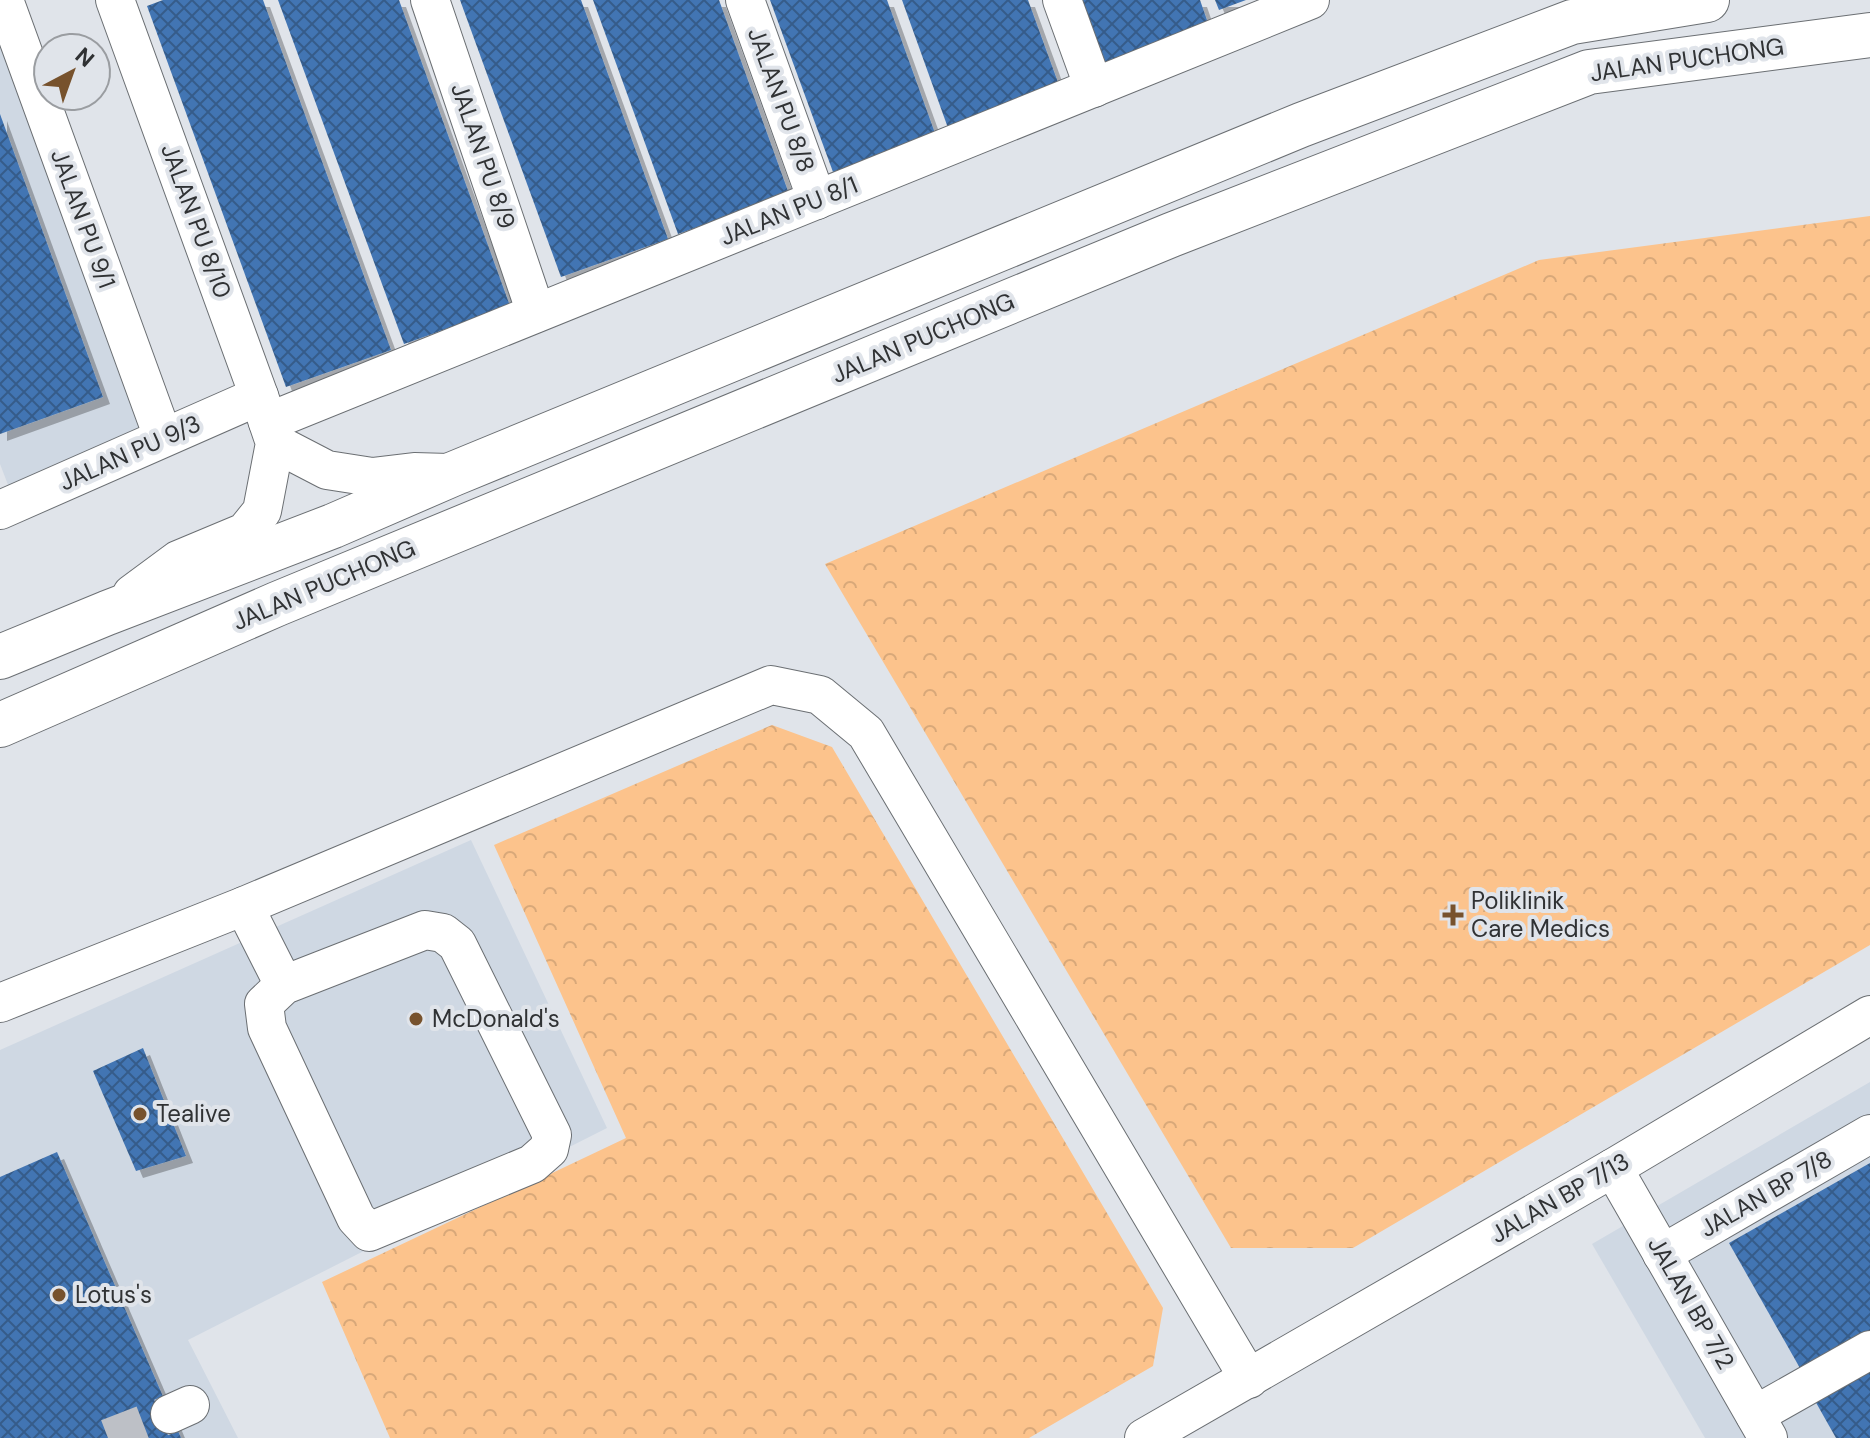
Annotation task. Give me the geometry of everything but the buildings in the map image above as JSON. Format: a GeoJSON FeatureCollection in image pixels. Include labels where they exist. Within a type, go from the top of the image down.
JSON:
{"type":"FeatureCollection","features":[{"type":"Feature","properties":{"kind":"main road"},"geometry":{"type":"LineString","coordinates":[[0,657],[333,526],[1301,125],[1572,22],[1707,0]]}},
{"type":"Feature","properties":{"kind":"main road","name":"JALAN PUCHONG"},"geometry":{"type":"LineString","coordinates":[[0,725],[277,604],[1171,235],[1589,72],[1870,35]]}},
{"type":"Feature","properties":{"kind":"street","name":"JALAN PU 8/10"},"geometry":{"type":"LineString","coordinates":[[115,0],[268,420]]}},
{"type":"Feature","properties":{"kind":"street","name":"JALAN PU 8/9"},"geometry":{"type":"LineString","coordinates":[[430,0],[536,313]]}},
{"type":"Feature","properties":{"kind":"street","name":"JALAN PU 8/8"},"geometry":{"type":"LineString","coordinates":[[745,0],[817,200]]}},
{"type":"Feature","properties":{"kind":"street"},"geometry":{"type":"LineString","coordinates":[[1062,0],[1094,88]]}},
{"type":"Feature","properties":{"kind":"street","name":"JALAN PU 8/1"},"geometry":{"type":"LineString","coordinates":[[268,420],[1310,0]]}},
{"type":"Feature","properties":{"kind":"street","name":"JALAN PU 9/1"},"geometry":{"type":"LineString","coordinates":[[5,16],[163,437]]}},
{"type":"Feature","properties":{"kind":"street","name":"JALAN PU 9/3"},"geometry":{"type":"LineString","coordinates":[[3,501],[163,437],[268,420]]}},
{"type":"Feature","properties":{"kind":"street"},"geometry":{"type":"LineString","coordinates":[[268,420],[327,470],[372,477],[414,472],[453,474]]}},
{"type":"Feature","properties":{"kind":"street"},"geometry":{"type":"LineString","coordinates":[[107,613],[178,560],[245,532],[262,511],[268,420]]}},
{"type":"Feature","properties":{"kind":"street"},"geometry":{"type":"LineString","coordinates":[[0,1003],[244,906],[771,685],[820,695],[866,733],[1249,1379]]}},
{"type":"Feature","properties":{"kind":"street"},"geometry":{"type":"LineString","coordinates":[[244,906],[284,985]]}},
{"type":"Feature","properties":{"kind":"street"},"geometry":{"type":"LineString","coordinates":[[425,930],[443,933],[457,944],[552,1135],[549,1149],[532,1164],[369,1232],[356,1218],[267,1028],[264,1004],[284,985],[425,930]]}},
{"type":"Feature","properties":{"kind":"street","name":"JALAN BP 7/13"},"geometry":{"type":"LineString","coordinates":[[1144,1438],[1613,1168],[1870,1015]]}},
{"type":"Feature","properties":{"kind":"street","name":"JALAN BP 7/8"},"geometry":{"type":"LineString","coordinates":[[1662,1254],[1870,1134]]}},
{"type":"Feature","properties":{"kind":"street","name":"JALAN BP 7/2"},"geometry":{"type":"LineString","coordinates":[[1613,1168],[1762,1426]]}},
{"type":"Feature","properties":{"kind":"street"},"geometry":{"type":"LineString","coordinates":[[1762,1426],[1870,1350]]}},
{"type":"Feature","properties":{"kind":"shaded area"},"geometry":{"type":"Polygon","coordinates":[[[0,42],[142,427],[10,490],[0,464],[0,42]]]}},
{"type":"Feature","properties":{"kind":"shaded area"},"geometry":{"type":"Polygon","coordinates":[[[471,840],[607,1128],[188,1340],[238,1438],[0,1438],[0,1050],[471,840]]]}},
{"type":"Feature","properties":{"kind":"shaded area"},"geometry":{"type":"Polygon","coordinates":[[[1870,1082],[1870,1438],[1705,1438],[1592,1244],[1870,1082]]]}},
{"type":"Feature","properties":{"kind":"green space"},"geometry":{"type":"Polygon","coordinates":[[[1870,216],[1870,945],[1353,1248],[1231,1248],[825,564],[1539,260],[1870,216]]]}},
{"type":"Feature","properties":{"kind":"green space"},"geometry":{"type":"Polygon","coordinates":[[[772,725],[832,747],[1163,1308],[1153,1366],[1029,1438],[390,1438],[322,1282],[626,1138],[494,845],[772,725]]]}},
{"type":"Feature","properties":{"kind":"tunnel"},"geometry":{"type":"LineString","coordinates":[[108,1438],[170,1414]]}},
{"type":"Feature","properties":{"kind":"place","name":"Poliklinik Care Medics"},"geometry":{"type":"Point","coordinates":[1453,915]}},
{"type":"Feature","properties":{"kind":"place","name":"McDonald's"},"geometry":{"type":"Point","coordinates":[416,1019]}},
{"type":"Feature","properties":{"kind":"place","name":"Tealive"},"geometry":{"type":"Point","coordinates":[140,1114]}},
{"type":"Feature","properties":{"kind":"place","name":"Lotus's"},"geometry":{"type":"Point","coordinates":[59,1295]}}]}
